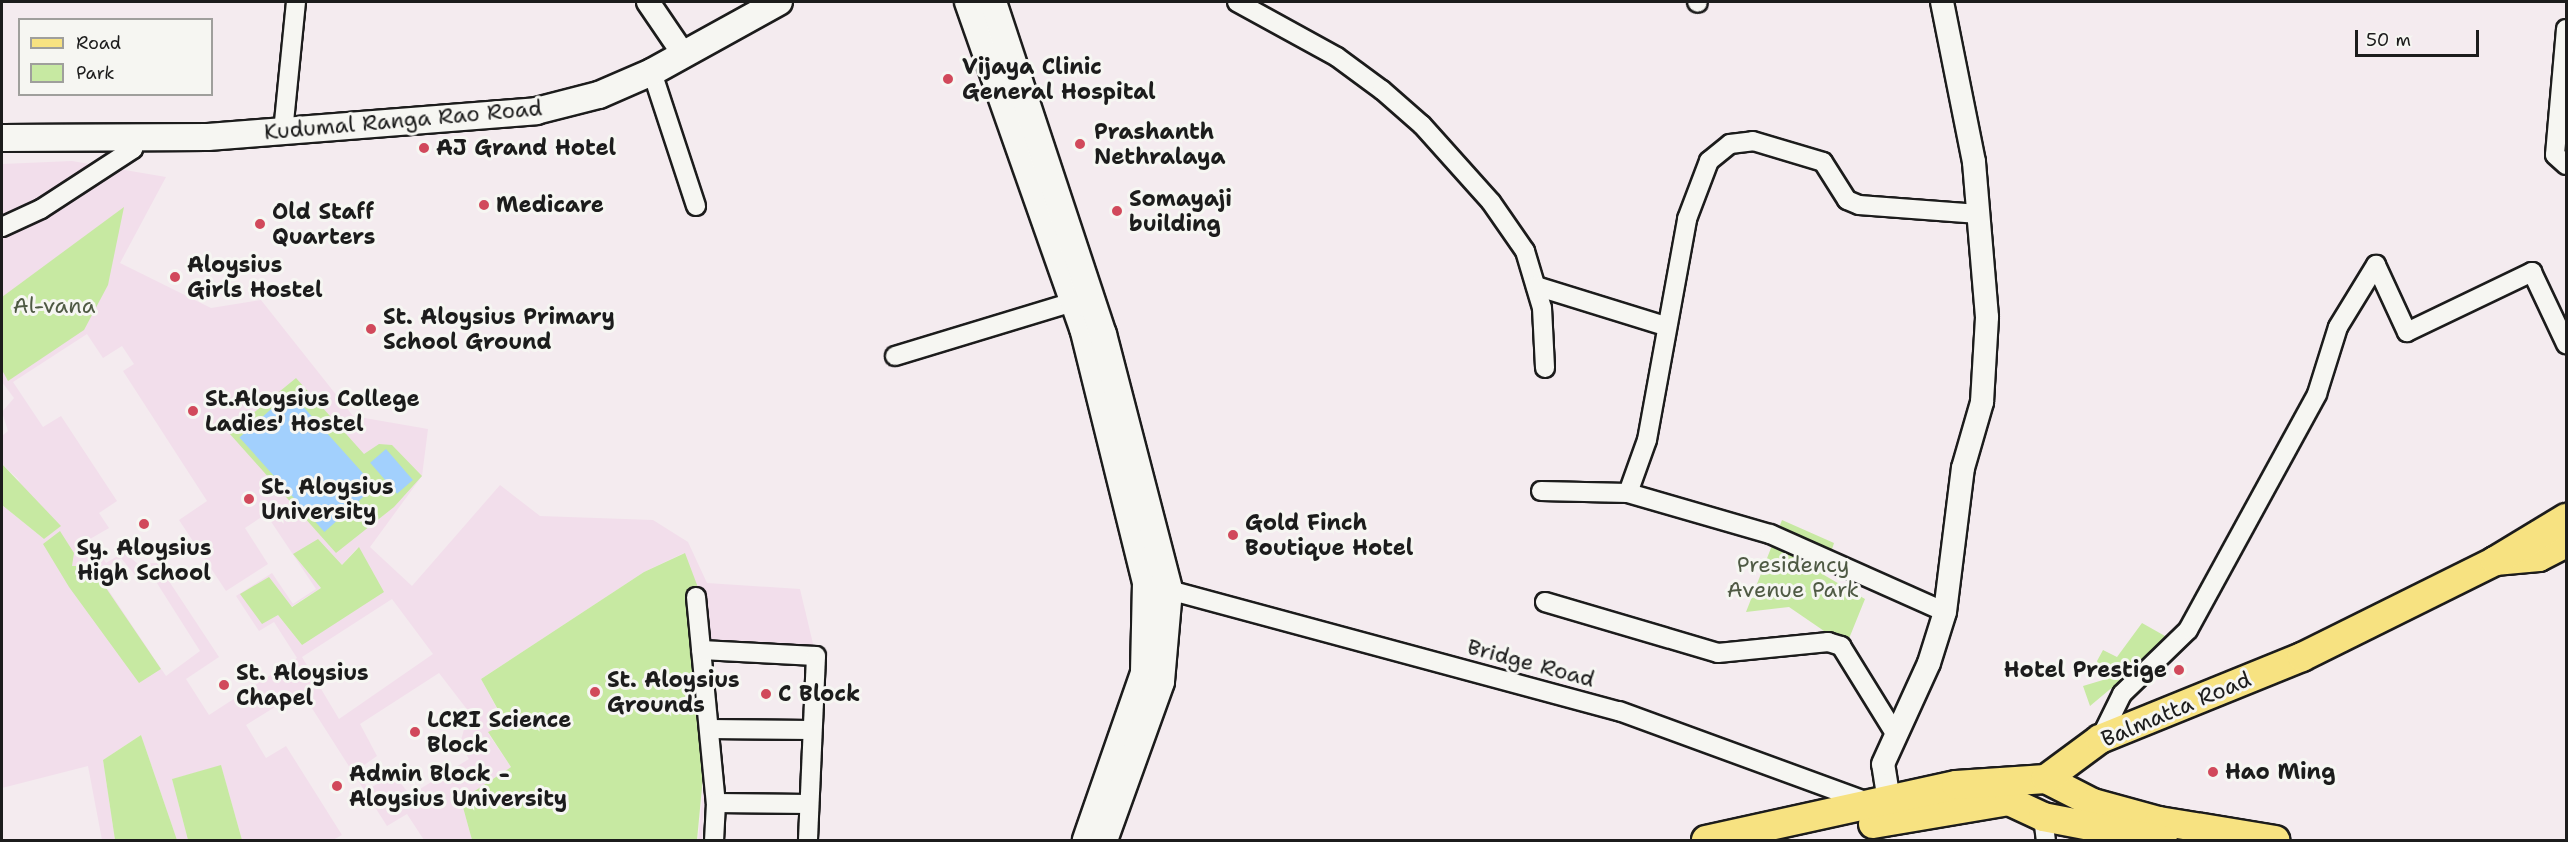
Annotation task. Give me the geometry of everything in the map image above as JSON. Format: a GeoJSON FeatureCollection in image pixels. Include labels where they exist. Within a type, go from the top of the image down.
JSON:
{"type":"FeatureCollection","features":[{"type":"Feature","properties":{"kind":"main road","name":"Kudumal Ranga Rao Road"},"geometry":{"type":"LineString","coordinates":[[2,138],[147,144],[536,111],[599,95],[652,72],[779,2]]}},
{"type":"Feature","properties":{"kind":"main road"},"geometry":{"type":"LineString","coordinates":[[968,2],[1073,302],[1146,583],[1144,673],[1086,840]]}},
{"type":"Feature","properties":{"kind":"main road"},"geometry":{"type":"LineString","coordinates":[[993,2],[1103,334],[1169,590],[1161,682],[1104,840]]}},
{"type":"Feature","properties":{"kind":"main road","name":"Balmatta Road"},"geometry":{"type":"LineString","coordinates":[[2046,779],[2100,739],[2302,657],[2495,561],[2566,518]]}},
{"type":"Feature","properties":{"kind":"main road","name":"Balmatta Road"},"geometry":{"type":"LineString","coordinates":[[2495,561],[2539,557],[2566,543]]}},
{"type":"Feature","properties":{"kind":"main road"},"geometry":{"type":"LineString","coordinates":[[2046,779],[2048,826]]}},
{"type":"Feature","properties":{"kind":"main road"},"geometry":{"type":"LineString","coordinates":[[1706,840],[1956,785],[2046,779],[2093,803],[2159,821],[2275,840]]}},
{"type":"Feature","properties":{"kind":"main road"},"geometry":{"type":"LineString","coordinates":[[1796,840],[2009,801],[2048,826],[2163,840]]}},
{"type":"Feature","properties":{"kind":"street"},"geometry":{"type":"LineString","coordinates":[[284,132],[296,2]]}},
{"type":"Feature","properties":{"kind":"street"},"geometry":{"type":"LineString","coordinates":[[648,2],[684,55]]}},
{"type":"Feature","properties":{"kind":"street"},"geometry":{"type":"LineString","coordinates":[[1237,2],[1337,57],[1422,126],[1525,251],[1536,286],[1545,368]]}},
{"type":"Feature","properties":{"kind":"street"},"geometry":{"type":"LineString","coordinates":[[1881,803],[1883,764],[1945,612],[1963,468],[1982,402],[1987,317],[1979,214],[1942,2]]}},
{"type":"Feature","properties":{"kind":"street"},"geometry":{"type":"LineString","coordinates":[[2566,29],[2555,155],[2566,165]]}},
{"type":"Feature","properties":{"kind":"street"},"geometry":{"type":"LineString","coordinates":[[652,72],[696,206]]}},
{"type":"Feature","properties":{"kind":"street"},"geometry":{"type":"LineString","coordinates":[[1628,493],[1647,440],[1665,326],[1687,219],[1709,161],[1730,144],[1753,141],[1823,162],[1846,200],[1859,205],[1979,214]]}},
{"type":"Feature","properties":{"kind":"street"},"geometry":{"type":"LineString","coordinates":[[2,227],[41,209],[133,149],[147,144]]}},
{"type":"Feature","properties":{"kind":"street"},"geometry":{"type":"LineString","coordinates":[[2100,739],[2122,694],[2188,630],[2317,394],[2338,327],[2376,265],[2407,332],[2532,272],[2566,344]]}},
{"type":"Feature","properties":{"kind":"street"},"geometry":{"type":"LineString","coordinates":[[1536,286],[1665,326]]}},
{"type":"Feature","properties":{"kind":"street"},"geometry":{"type":"LineString","coordinates":[[896,356],[1073,302]]}},
{"type":"Feature","properties":{"kind":"street"},"geometry":{"type":"LineString","coordinates":[[1541,491],[1628,493],[1770,534],[1945,612]]}},
{"type":"Feature","properties":{"kind":"street","name":"Bridge Road"},"geometry":{"type":"LineString","coordinates":[[1169,590],[1619,711],[1881,803]]}},
{"type":"Feature","properties":{"kind":"street"},"geometry":{"type":"LineString","coordinates":[[696,597],[716,802],[714,840]]}},
{"type":"Feature","properties":{"kind":"street"},"geometry":{"type":"LineString","coordinates":[[1545,602],[1718,653],[1828,642],[1840,646],[1896,735]]}},
{"type":"Feature","properties":{"kind":"street"},"geometry":{"type":"LineString","coordinates":[[701,650],[813,654],[818,663],[811,729],[808,840]]}},
{"type":"Feature","properties":{"kind":"street"},"geometry":{"type":"LineString","coordinates":[[709,729],[811,729]]}},
{"type":"Feature","properties":{"kind":"street"},"geometry":{"type":"LineString","coordinates":[[716,802],[809,804]]}},
{"type":"Feature","properties":{"kind":"shaded area","name":"St. Aloysius University"},"geometry":{"type":"Polygon","coordinates":[[[72,161],[166,177],[120,263],[211,308],[261,300],[353,416],[428,429],[422,476],[370,547],[412,586],[500,485],[540,516],[653,520],[688,542],[707,583],[800,589],[814,648],[710,648],[702,840],[698,840],[704,783],[684,553],[644,572],[481,679],[506,725],[488,733],[511,767],[461,800],[472,840],[424,840],[407,814],[387,826],[301,691],[246,725],[266,758],[286,746],[342,835],[333,840],[242,840],[221,766],[172,779],[188,840],[177,840],[141,735],[103,760],[115,840],[102,840],[88,766],[2,788],[2,505],[44,539],[18,479],[2,464],[2,436],[8,431],[2,412],[14,398],[2,382],[3,370],[8,381],[7,295],[2,297],[2,164],[72,161]],[[87,334],[13,382],[43,427],[61,416],[117,501],[99,513],[109,528],[90,539],[106,563],[124,552],[138,564],[157,563],[219,657],[186,679],[209,715],[297,658],[274,622],[259,631],[236,596],[272,573],[293,604],[316,589],[266,514],[245,528],[268,564],[226,591],[179,520],[207,501],[123,371],[134,364],[122,346],[103,358],[87,334]],[[358,547],[342,565],[293,554],[321,588],[278,615],[302,645],[358,547]],[[121,558],[97,573],[166,676],[200,651],[148,569],[135,575],[121,558]],[[392,599],[302,657],[339,719],[433,654],[392,599]],[[439,673],[360,724],[377,756],[357,770],[368,789],[394,775],[410,795],[469,759],[460,744],[466,722],[462,715],[469,712],[439,673]]]}},
{"type":"Feature","properties":{"kind":"green space","name":"Al-vana"},"geometry":{"type":"Polygon","coordinates":[[[124,207],[108,285],[84,330],[8,381],[2,370],[2,297],[124,207]]]}},
{"type":"Feature","properties":{"kind":"green space","name":"St. Aloysius University"},"geometry":{"type":"Polygon","coordinates":[[[296,378],[364,454],[379,444],[392,445],[422,476],[394,507],[336,553],[229,433],[296,378]]]}},
{"type":"Feature","properties":{"kind":"green space"},"geometry":{"type":"Polygon","coordinates":[[[2,464],[61,526],[44,539],[2,505],[2,464]]]}},
{"type":"Feature","properties":{"kind":"green space","name":"Presidency Avenue Park"},"geometry":{"type":"Polygon","coordinates":[[[1782,520],[1834,543],[1824,575],[1865,599],[1846,646],[1789,607],[1746,612],[1782,520]]]}},
{"type":"Feature","properties":{"kind":"green space"},"geometry":{"type":"Polygon","coordinates":[[[60,531],[74,553],[72,566],[86,566],[106,588],[161,669],[139,683],[69,587],[43,544],[60,531]]]}},
{"type":"Feature","properties":{"kind":"green space"},"geometry":{"type":"Polygon","coordinates":[[[318,539],[342,565],[359,547],[384,592],[302,645],[278,615],[262,624],[240,594],[269,577],[292,607],[321,588],[293,554],[318,539]]]}},
{"type":"Feature","properties":{"kind":"green space","name":"St. Aloysius Grounds"},"geometry":{"type":"Polygon","coordinates":[[[685,553],[708,614],[702,642],[705,756],[697,840],[472,840],[461,800],[511,767],[488,732],[506,724],[481,679],[644,572],[685,553]]]}},
{"type":"Feature","properties":{"kind":"green space"},"geometry":{"type":"Polygon","coordinates":[[[2142,623],[2165,636],[2164,644],[2090,706],[2083,686],[2103,680],[2097,661],[2103,650],[2117,657],[2142,623]]]}},
{"type":"Feature","properties":{"kind":"green space"},"geometry":{"type":"Polygon","coordinates":[[[141,735],[177,840],[115,840],[103,760],[141,735]]]}},
{"type":"Feature","properties":{"kind":"green space"},"geometry":{"type":"Polygon","coordinates":[[[221,765],[242,840],[188,840],[172,779],[221,765]]]}},
{"type":"Feature","properties":{"kind":"water"},"geometry":{"type":"Polygon","coordinates":[[[290,392],[375,486],[324,532],[239,438],[290,392]]]}},
{"type":"Feature","properties":{"kind":"water"},"geometry":{"type":"Polygon","coordinates":[[[386,449],[413,480],[397,494],[370,463],[386,449]]]}},
{"type":"Feature","properties":{"kind":"place","name":"Vijaya Clinic General Hospital"},"geometry":{"type":"Point","coordinates":[948,79]}},
{"type":"Feature","properties":{"kind":"place","name":"Prashanth Nethralaya"},"geometry":{"type":"Point","coordinates":[1080,144]}},
{"type":"Feature","properties":{"kind":"place","name":"AJ Grand Hotel"},"geometry":{"type":"Point","coordinates":[424,148]}},
{"type":"Feature","properties":{"kind":"place","name":"Medicare"},"geometry":{"type":"Point","coordinates":[484,205]}},
{"type":"Feature","properties":{"kind":"place","name":"Somayaji building"},"geometry":{"type":"Point","coordinates":[1117,211]}},
{"type":"Feature","properties":{"kind":"place","name":"Old Staff Quarters"},"geometry":{"type":"Point","coordinates":[260,224]}},
{"type":"Feature","properties":{"kind":"place","name":"Aloysius Girls Hostel"},"geometry":{"type":"Point","coordinates":[175,277]}},
{"type":"Feature","properties":{"kind":"place","name":"St. Aloysius Primary School Ground"},"geometry":{"type":"Point","coordinates":[371,329]}},
{"type":"Feature","properties":{"kind":"place","name":"St.Aloysius College Ladies' Hostel"},"geometry":{"type":"Point","coordinates":[193,411]}},
{"type":"Feature","properties":{"kind":"place","name":"St. Aloysius University"},"geometry":{"type":"Point","coordinates":[249,499]}},
{"type":"Feature","properties":{"kind":"place","name":"Sy. Aloysius High School"},"geometry":{"type":"Point","coordinates":[144,524]}},
{"type":"Feature","properties":{"kind":"place","name":"Gold Finch Boutique Hotel"},"geometry":{"type":"Point","coordinates":[1233,535]}},
{"type":"Feature","properties":{"kind":"place","name":"Hotel Prestige"},"geometry":{"type":"Point","coordinates":[2179,670]}},
{"type":"Feature","properties":{"kind":"place","name":"St. Aloysius Chapel"},"geometry":{"type":"Point","coordinates":[224,685]}},
{"type":"Feature","properties":{"kind":"place","name":"St. Aloysius Grounds"},"geometry":{"type":"Point","coordinates":[595,692]}},
{"type":"Feature","properties":{"kind":"place","name":"C Block"},"geometry":{"type":"Point","coordinates":[766,694]}},
{"type":"Feature","properties":{"kind":"place","name":"LCRI Science Block"},"geometry":{"type":"Point","coordinates":[415,732]}},
{"type":"Feature","properties":{"kind":"place","name":"Hao Ming"},"geometry":{"type":"Point","coordinates":[2213,772]}},
{"type":"Feature","properties":{"kind":"place","name":"Admin Block - Aloysius University"},"geometry":{"type":"Point","coordinates":[337,786]}}]}
